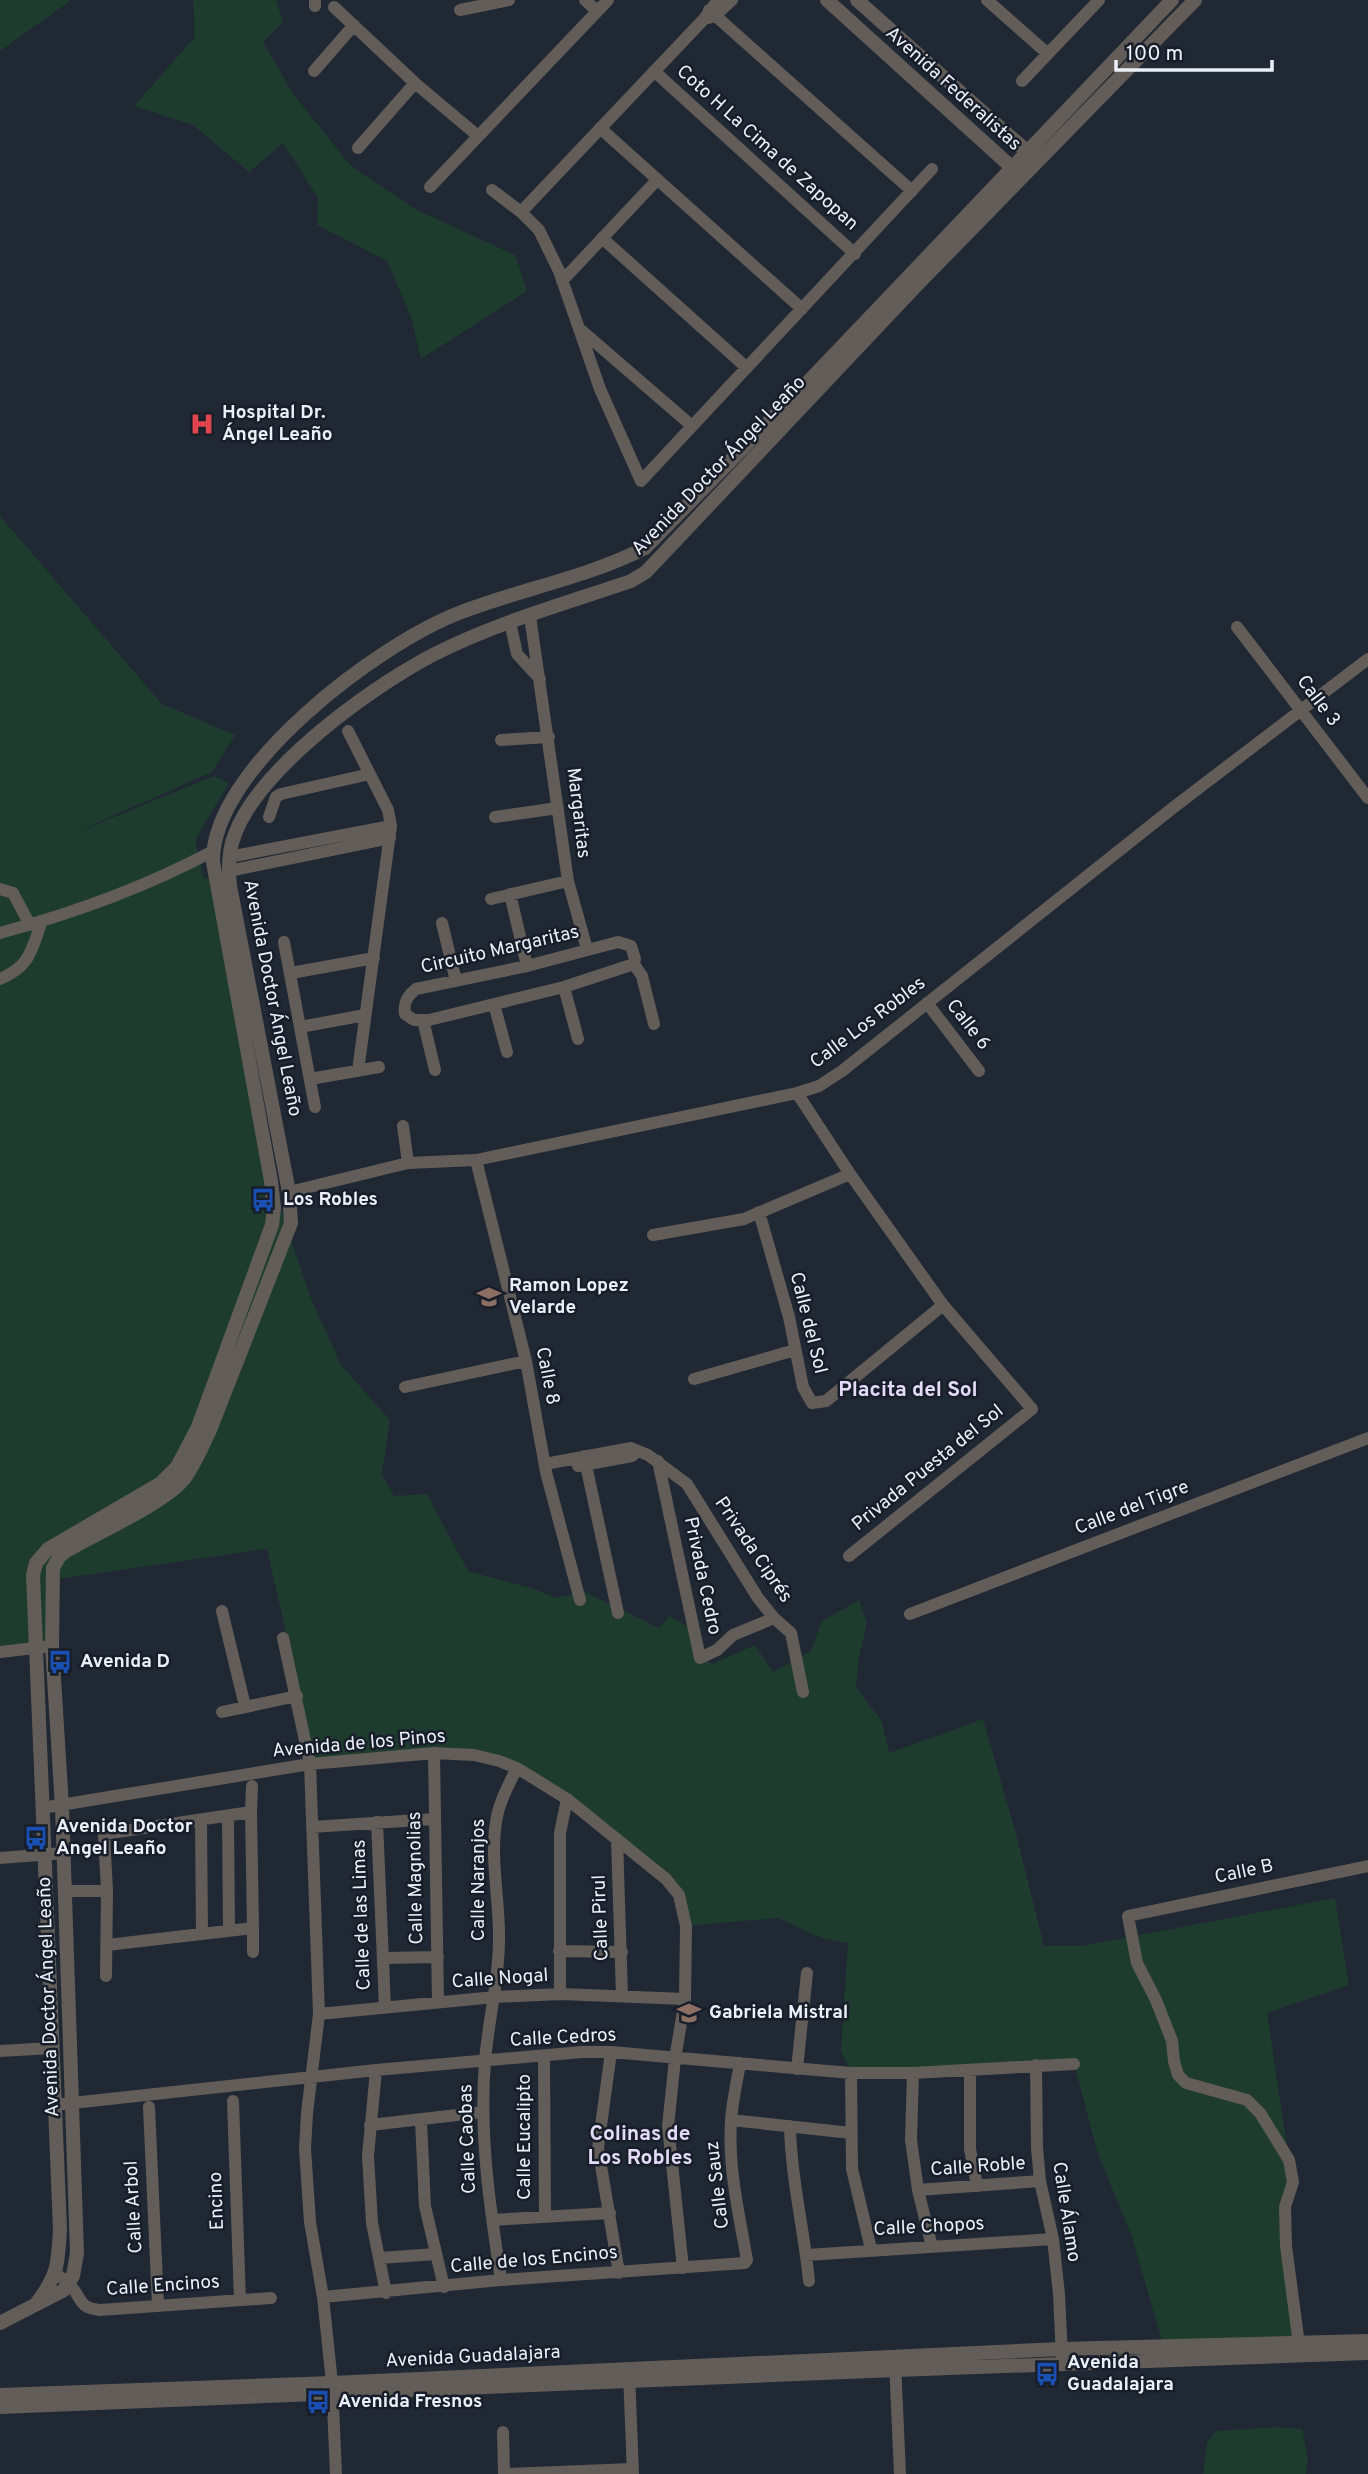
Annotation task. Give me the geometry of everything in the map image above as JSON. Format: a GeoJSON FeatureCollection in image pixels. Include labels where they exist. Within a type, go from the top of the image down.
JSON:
{"type":"FeatureCollection","features":[{"type":"Feature","properties":{"kind":"street"},"geometry":{"type":"LineString","coordinates":[[460,10],[509,0]]}},
{"type":"Feature","properties":{"kind":"street"},"geometry":{"type":"LineString","coordinates":[[585,0],[597,11]]}},
{"type":"Feature","properties":{"kind":"street"},"geometry":{"type":"LineString","coordinates":[[430,187],[608,0]]}},
{"type":"Feature","properties":{"kind":"street","name":"Coto H La Cima de Zapopan"},"geometry":{"type":"LineString","coordinates":[[521,212],[711,11],[732,0]]}},
{"type":"Feature","properties":{"kind":"street","name":"Avenida Federalistas"},"geometry":{"type":"LineString","coordinates":[[827,0],[1018,173]]}},
{"type":"Feature","properties":{"kind":"street","name":"Avenida Federalistas"},"geometry":{"type":"LineString","coordinates":[[857,0],[1033,156]]}},
{"type":"Feature","properties":{"kind":"street"},"geometry":{"type":"LineString","coordinates":[[987,0],[1048,54]]}},
{"type":"Feature","properties":{"kind":"street"},"geometry":{"type":"LineString","coordinates":[[1022,81],[1099,0]]}},
{"type":"Feature","properties":{"kind":"street","name":"Avenida Doctor Ángel Leaño"},"geometry":{"type":"LineString","coordinates":[[0,2323],[57,2295],[70,2284],[77,2253],[64,1853],[52,1646],[53,1568],[66,1550],[167,1494],[184,1479],[198,1457],[289,1228],[291,1217],[289,1192],[245,970],[229,864],[234,834],[245,813],[274,777],[313,738],[357,702],[396,676],[445,648],[510,622],[631,581],[646,572],[908,295],[1033,156],[1117,57],[1172,0]]}},
{"type":"Feature","properties":{"kind":"street","name":"Avenida Doctor Ángel Leaño"},"geometry":{"type":"LineString","coordinates":[[1033,156],[1128,68],[1195,0]]}},
{"type":"Feature","properties":{"kind":"street"},"geometry":{"type":"LineString","coordinates":[[334,7],[415,83],[478,136]]}},
{"type":"Feature","properties":{"kind":"street"},"geometry":{"type":"LineString","coordinates":[[711,11],[912,191]]}},
{"type":"Feature","properties":{"kind":"street"},"geometry":{"type":"LineString","coordinates":[[314,71],[354,25]]}},
{"type":"Feature","properties":{"kind":"street"},"geometry":{"type":"LineString","coordinates":[[1117,57],[1128,68]]}},
{"type":"Feature","properties":{"kind":"street","name":"Coto H La Cima de Zapopan"},"geometry":{"type":"LineString","coordinates":[[654,71],[855,254]]}},
{"type":"Feature","properties":{"kind":"street"},"geometry":{"type":"LineString","coordinates":[[358,148],[415,83]]}},
{"type":"Feature","properties":{"kind":"street"},"geometry":{"type":"LineString","coordinates":[[600,128],[802,309]]}},
{"type":"Feature","properties":{"kind":"street","name":"Coto H La Cima de Zapopan"},"geometry":{"type":"LineString","coordinates":[[492,190],[521,212],[538,230],[562,281],[600,389],[641,481],[932,169]]}},
{"type":"Feature","properties":{"kind":"street","name":"Avenida Doctor Ángel Leaño"},"geometry":{"type":"LineString","coordinates":[[35,2305],[56,2274],[60,2230],[33,1575],[36,1563],[48,1549],[161,1483],[177,1467],[198,1427],[272,1225],[274,1208],[271,1181],[217,886],[213,851],[231,803],[272,747],[343,682],[392,647],[460,612],[618,562],[645,548],[1018,173]]}},
{"type":"Feature","properties":{"kind":"street"},"geometry":{"type":"LineString","coordinates":[[562,281],[657,180]]}},
{"type":"Feature","properties":{"kind":"street"},"geometry":{"type":"LineString","coordinates":[[602,238],[747,368]]}},
{"type":"Feature","properties":{"kind":"street","name":"Coto H La Cima de Zapopan"},"geometry":{"type":"LineString","coordinates":[[579,328],[692,426]]}},
{"type":"Feature","properties":{"kind":"street","name":"Margaritas"},"geometry":{"type":"LineString","coordinates":[[530,616],[568,881],[587,949]]}},
{"type":"Feature","properties":{"kind":"street"},"geometry":{"type":"LineString","coordinates":[[510,622],[517,654],[541,679]]}},
{"type":"Feature","properties":{"kind":"street","name":"Calle 3"},"geometry":{"type":"LineString","coordinates":[[1237,627],[1368,798]]}},
{"type":"Feature","properties":{"kind":"street","name":"Calle Los Robles"},"geometry":{"type":"LineString","coordinates":[[289,1192],[408,1163],[476,1160],[797,1093],[819,1086],[842,1071],[1368,659]]}},
{"type":"Feature","properties":{"kind":"street"},"geometry":{"type":"LineString","coordinates":[[348,731],[388,810],[391,832],[358,1071]]}},
{"type":"Feature","properties":{"kind":"street"},"geometry":{"type":"LineString","coordinates":[[500,740],[549,737]]}},
{"type":"Feature","properties":{"kind":"street"},"geometry":{"type":"LineString","coordinates":[[269,817],[276,797],[281,794],[370,774]]}},
{"type":"Feature","properties":{"kind":"street"},"geometry":{"type":"LineString","coordinates":[[495,817],[558,808]]}},
{"type":"Feature","properties":{"kind":"street"},"geometry":{"type":"LineString","coordinates":[[229,864],[391,832]]}},
{"type":"Feature","properties":{"kind":"street"},"geometry":{"type":"LineString","coordinates":[[0,933],[140,887],[213,851]]}},
{"type":"Feature","properties":{"kind":"street"},"geometry":{"type":"LineString","coordinates":[[491,899],[568,881]]}},
{"type":"Feature","properties":{"kind":"street"},"geometry":{"type":"LineString","coordinates":[[0,889],[13,893],[36,923],[30,957],[11,975],[0,979]]}},
{"type":"Feature","properties":{"kind":"street"},"geometry":{"type":"LineString","coordinates":[[510,894],[527,966]]}},
{"type":"Feature","properties":{"kind":"street"},"geometry":{"type":"LineString","coordinates":[[442,923],[456,981]]}},
{"type":"Feature","properties":{"kind":"street"},"geometry":{"type":"LineString","coordinates":[[284,942],[315,1107]]}},
{"type":"Feature","properties":{"kind":"street","name":"Circuito Margaritas"},"geometry":{"type":"LineString","coordinates":[[423,1020],[414,1020],[405,1014],[403,1005],[409,994],[416,989],[527,966],[618,942],[631,946],[634,964],[642,976],[653,1024]]}},
{"type":"Feature","properties":{"kind":"street"},"geometry":{"type":"LineString","coordinates":[[291,973],[374,957]]}},
{"type":"Feature","properties":{"kind":"street"},"geometry":{"type":"LineString","coordinates":[[435,1070],[423,1020],[564,987],[634,964]]}},
{"type":"Feature","properties":{"kind":"street"},"geometry":{"type":"LineString","coordinates":[[564,987],[578,1039]]}},
{"type":"Feature","properties":{"kind":"street","name":"Calle 6"},"geometry":{"type":"LineString","coordinates":[[927,1003],[979,1071]]}},
{"type":"Feature","properties":{"kind":"street"},"geometry":{"type":"LineString","coordinates":[[494,1004],[507,1052]]}},
{"type":"Feature","properties":{"kind":"street"},"geometry":{"type":"LineString","coordinates":[[300,1027],[365,1015]]}},
{"type":"Feature","properties":{"kind":"street"},"geometry":{"type":"LineString","coordinates":[[310,1079],[379,1067]]}},
{"type":"Feature","properties":{"kind":"street"},"geometry":{"type":"LineString","coordinates":[[797,1093],[850,1174],[943,1305]]}},
{"type":"Feature","properties":{"kind":"street"},"geometry":{"type":"LineString","coordinates":[[403,1126],[408,1163]]}},
{"type":"Feature","properties":{"kind":"street","name":"Calle 8"},"geometry":{"type":"LineString","coordinates":[[476,1160],[526,1361],[546,1468],[580,1600]]}},
{"type":"Feature","properties":{"kind":"street"},"geometry":{"type":"LineString","coordinates":[[653,1236],[744,1219],[850,1174]]}},
{"type":"Feature","properties":{"kind":"street","name":"Calle del Sol"},"geometry":{"type":"LineString","coordinates":[[759,1212],[789,1317],[803,1387],[812,1403],[826,1401],[943,1305]]}},
{"type":"Feature","properties":{"kind":"street","name":"Privada Puesta del Sol"},"geometry":{"type":"LineString","coordinates":[[849,1556],[1032,1409],[943,1305]]}},
{"type":"Feature","properties":{"kind":"street"},"geometry":{"type":"LineString","coordinates":[[694,1379],[795,1350]]}},
{"type":"Feature","properties":{"kind":"street"},"geometry":{"type":"LineString","coordinates":[[405,1387],[526,1361]]}},
{"type":"Feature","properties":{"kind":"street","name":"Calle del Tigre"},"geometry":{"type":"LineString","coordinates":[[910,1614],[1368,1438]]}},
{"type":"Feature","properties":{"kind":"street","name":"Privada Ciprés"},"geometry":{"type":"LineString","coordinates":[[546,1468],[631,1448],[657,1461],[687,1484],[724,1547],[774,1618],[791,1633],[803,1692]]}},
{"type":"Feature","properties":{"kind":"street"},"geometry":{"type":"LineString","coordinates":[[585,1460],[618,1613]]}},
{"type":"Feature","properties":{"kind":"street","name":"Privada Cedro"},"geometry":{"type":"LineString","coordinates":[[657,1461],[700,1658],[718,1650],[733,1635],[774,1618]]}},
{"type":"Feature","properties":{"kind":"street"},"geometry":{"type":"LineString","coordinates":[[33,1597],[40,1604],[46,1604],[52,1595]]}},
{"type":"Feature","properties":{"kind":"street"},"geometry":{"type":"LineString","coordinates":[[222,1611],[245,1706]]}},
{"type":"Feature","properties":{"kind":"street"},"geometry":{"type":"LineString","coordinates":[[283,1638],[310,1764],[319,2014],[305,2149],[310,2222],[323,2297],[332,2389],[336,2474]]}},
{"type":"Feature","properties":{"kind":"street"},"geometry":{"type":"LineString","coordinates":[[0,1652],[52,1646]]}},
{"type":"Feature","properties":{"kind":"street"},"geometry":{"type":"LineString","coordinates":[[222,1712],[297,1696]]}},
{"type":"Feature","properties":{"kind":"street","name":"Avenida de los Pinos"},"geometry":{"type":"LineString","coordinates":[[42,1808],[62,1807],[310,1764],[434,1753],[474,1755],[499,1761],[517,1768],[567,1800],[666,1879],[679,1895],[686,1926],[685,1999],[675,2059],[668,2136],[682,2268]]}},
{"type":"Feature","properties":{"kind":"street","name":"Calle Magnolias"},"geometry":{"type":"LineString","coordinates":[[434,1753],[438,2002]]}},
{"type":"Feature","properties":{"kind":"street","name":"Calle Naranjos"},"geometry":{"type":"LineString","coordinates":[[495,1997],[499,1940],[496,1822],[501,1800],[517,1768]]}},
{"type":"Feature","properties":{"kind":"street"},"geometry":{"type":"LineString","coordinates":[[252,1786],[253,1952]]}},
{"type":"Feature","properties":{"kind":"street"},"geometry":{"type":"LineString","coordinates":[[560,1994],[560,1833],[567,1800]]}},
{"type":"Feature","properties":{"kind":"street"},"geometry":{"type":"LineString","coordinates":[[106,1976],[107,1891],[104,1835],[251,1812]]}},
{"type":"Feature","properties":{"kind":"street"},"geometry":{"type":"LineString","coordinates":[[228,1817],[229,1930]]}},
{"type":"Feature","properties":{"kind":"street"},"geometry":{"type":"LineString","coordinates":[[312,1826],[434,1819]]}},
{"type":"Feature","properties":{"kind":"street"},"geometry":{"type":"LineString","coordinates":[[201,1821],[202,1934]]}},
{"type":"Feature","properties":{"kind":"street","name":"Calle de las Limas"},"geometry":{"type":"LineString","coordinates":[[377,1822],[385,2007]]}},
{"type":"Feature","properties":{"kind":"street","name":"Calle Pirul"},"geometry":{"type":"LineString","coordinates":[[617,1839],[622,1996]]}},
{"type":"Feature","properties":{"kind":"street"},"geometry":{"type":"LineString","coordinates":[[0,1858],[64,1853]]}},
{"type":"Feature","properties":{"kind":"street","name":"Calle B"},"geometry":{"type":"LineString","coordinates":[[1300,2349],[1286,2246],[1285,2207],[1293,2182],[1289,2160],[1260,2113],[1247,2100],[1186,2082],[1178,2075],[1172,2040],[1137,1963],[1128,1916],[1368,1866]]}},
{"type":"Feature","properties":{"kind":"street"},"geometry":{"type":"LineString","coordinates":[[65,1891],[107,1891]]}},
{"type":"Feature","properties":{"kind":"street"},"geometry":{"type":"LineString","coordinates":[[107,1945],[253,1928]]}},
{"type":"Feature","properties":{"kind":"street","name":"Calle Nogal"},"geometry":{"type":"LineString","coordinates":[[559,1951],[622,1952]]}},
{"type":"Feature","properties":{"kind":"street","name":"Calle Nogal"},"geometry":{"type":"LineString","coordinates":[[384,1958],[438,1957]]}},
{"type":"Feature","properties":{"kind":"street"},"geometry":{"type":"LineString","coordinates":[[797,2069],[807,1973]]}},
{"type":"Feature","properties":{"kind":"street","name":"Calle Nogal"},"geometry":{"type":"LineString","coordinates":[[319,2014],[495,1997],[560,1994],[685,1999]]}},
{"type":"Feature","properties":{"kind":"street","name":"Calle Caobas"},"geometry":{"type":"LineString","coordinates":[[495,1997],[485,2061],[483,2140],[500,2280]]}},
{"type":"Feature","properties":{"kind":"street"},"geometry":{"type":"LineString","coordinates":[[0,2051],[52,2048]]}},
{"type":"Feature","properties":{"kind":"street","name":"Calle Cedros"},"geometry":{"type":"LineString","coordinates":[[54,2105],[376,2070],[582,2052],[611,2052],[851,2073],[913,2073],[1074,2064]]}},
{"type":"Feature","properties":{"kind":"street"},"geometry":{"type":"LineString","coordinates":[[611,2052],[598,2148],[619,2273]]}},
{"type":"Feature","properties":{"kind":"street","name":"Calle Eucalipto"},"geometry":{"type":"LineString","coordinates":[[544,2057],[545,2217]]}},
{"type":"Feature","properties":{"kind":"street","name":"Calle Sauz"},"geometry":{"type":"LineString","coordinates":[[740,2063],[731,2120],[732,2175],[747,2262]]}},
{"type":"Feature","properties":{"kind":"street","name":"Calle Álamo"},"geometry":{"type":"LineString","coordinates":[[1036,2065],[1036,2132],[1040,2181],[1053,2239],[1062,2357]]}},
{"type":"Feature","properties":{"kind":"street"},"geometry":{"type":"LineString","coordinates":[[376,2070],[368,2156],[372,2223],[386,2293]]}},
{"type":"Feature","properties":{"kind":"street"},"geometry":{"type":"LineString","coordinates":[[970,2070],[970,2149],[977,2186]]}},
{"type":"Feature","properties":{"kind":"street"},"geometry":{"type":"LineString","coordinates":[[851,2073],[852,2169],[871,2249]]}},
{"type":"Feature","properties":{"kind":"street"},"geometry":{"type":"LineString","coordinates":[[913,2073],[911,2140],[918,2190],[932,2247]]}},
{"type":"Feature","properties":{"kind":"street","name":"Encino"},"geometry":{"type":"LineString","coordinates":[[233,2101],[240,2300]]}},
{"type":"Feature","properties":{"kind":"street","name":"Calle Arbol"},"geometry":{"type":"LineString","coordinates":[[149,2107],[158,2305]]}},
{"type":"Feature","properties":{"kind":"street"},"geometry":{"type":"LineString","coordinates":[[370,2125],[483,2112]]}},
{"type":"Feature","properties":{"kind":"street"},"geometry":{"type":"LineString","coordinates":[[731,2120],[851,2133]]}},
{"type":"Feature","properties":{"kind":"street"},"geometry":{"type":"LineString","coordinates":[[421,2121],[425,2206],[444,2287]]}},
{"type":"Feature","properties":{"kind":"street"},"geometry":{"type":"LineString","coordinates":[[790,2126],[790,2151],[810,2281]]}},
{"type":"Feature","properties":{"kind":"street","name":"Calle Roble"},"geometry":{"type":"LineString","coordinates":[[918,2190],[1040,2181]]}},
{"type":"Feature","properties":{"kind":"street"},"geometry":{"type":"LineString","coordinates":[[492,2220],[610,2213]]}},
{"type":"Feature","properties":{"kind":"street","name":"Calle Chopos"},"geometry":{"type":"LineString","coordinates":[[807,2255],[1053,2239]]}},
{"type":"Feature","properties":{"kind":"street"},"geometry":{"type":"LineString","coordinates":[[380,2258],[436,2254]]}},
{"type":"Feature","properties":{"kind":"street","name":"Calle de los Encinos"},"geometry":{"type":"LineString","coordinates":[[323,2297],[500,2280],[747,2262]]}},
{"type":"Feature","properties":{"kind":"street"},"geometry":{"type":"LineString","coordinates":[[56,2274],[70,2284]]}},
{"type":"Feature","properties":{"kind":"street","name":"Calle Encinos"},"geometry":{"type":"LineString","coordinates":[[70,2284],[81,2303],[89,2309],[100,2310],[271,2298]]}},
{"type":"Feature","properties":{"kind":"street","name":"Avenida Guadalajara"},"geometry":{"type":"LineString","coordinates":[[0,2407],[65,2399],[895,2363],[1300,2349],[1368,2341]]}},
{"type":"Feature","properties":{"kind":"street","name":"Avenida Guadalajara"},"geometry":{"type":"LineString","coordinates":[[1300,2349],[1368,2353]]}},
{"type":"Feature","properties":{"kind":"street"},"geometry":{"type":"LineString","coordinates":[[895,2363],[900,2474]]}},
{"type":"Feature","properties":{"kind":"street"},"geometry":{"type":"LineString","coordinates":[[503,2432],[506,2474],[632,2471],[629,2376]]}},
{"type":"Feature","properties":{"kind":"street","name":"Avenida Guadalajara"},"geometry":{"type":"LineString","coordinates":[[0,2395],[65,2399]]}},
{"type":"Feature","properties":{"kind":"green space"},"geometry":{"type":"Polygon","coordinates":[[[0,0],[71,0],[0,51],[0,0]]]}},
{"type":"Feature","properties":{"kind":"green space"},"geometry":{"type":"Polygon","coordinates":[[[193,0],[276,0],[283,22],[263,42],[294,95],[351,166],[417,210],[515,255],[527,291],[421,359],[412,320],[387,261],[317,225],[318,198],[283,143],[249,172],[193,125],[134,106],[195,37],[193,0]]]}},
{"type":"Feature","properties":{"kind":"green space"},"geometry":{"type":"Polygon","coordinates":[[[0,516],[162,704],[235,735],[212,772],[65,837],[214,776],[229,783],[195,840],[204,879],[209,878],[274,1189],[310,1296],[341,1365],[390,1420],[382,1474],[394,1496],[427,1494],[468,1571],[534,1589],[556,1598],[585,1592],[659,1628],[669,1616],[688,1627],[697,1655],[712,1664],[755,1645],[773,1672],[811,1651],[822,1621],[859,1600],[867,1623],[859,1657],[856,1687],[882,1722],[889,1753],[983,1719],[1044,1946],[1081,1946],[1335,1898],[1349,1985],[1267,2013],[1289,2160],[1285,2207],[1300,2343],[1164,2348],[1132,2237],[1098,2154],[1074,2064],[851,2073],[841,2051],[848,1943],[821,1938],[778,1918],[686,1926],[676,1890],[517,1768],[434,1753],[310,1764],[298,1687],[267,1549],[58,1579],[54,1645],[0,1650],[0,516]]]}},
{"type":"Feature","properties":{"kind":"green space"},"geometry":{"type":"Polygon","coordinates":[[[1275,2427],[1302,2429],[1308,2458],[1306,2474],[1203,2474],[1207,2443],[1216,2431],[1275,2427]]]}},
{"type":"Feature","properties":{"kind":"place","name":"Hospital Dr. Ángel Leaño"},"geometry":{"type":"Point","coordinates":[202,424]}},
{"type":"Feature","properties":{"kind":"place","name":"Los Robles"},"geometry":{"type":"Point","coordinates":[263,1200]}},
{"type":"Feature","properties":{"kind":"place","name":"Ramon Lopez Velarde"},"geometry":{"type":"Point","coordinates":[489,1297]}},
{"type":"Feature","properties":{"kind":"place","name":"Avenida D"},"geometry":{"type":"Point","coordinates":[60,1662]}},
{"type":"Feature","properties":{"kind":"place","name":"Avenida Doctor Angel Leaño"},"geometry":{"type":"Point","coordinates":[36,1838]}},
{"type":"Feature","properties":{"kind":"place","name":"Gabriela Mistral"},"geometry":{"type":"Point","coordinates":[689,2013]}},
{"type":"Feature","properties":{"kind":"place","name":"Avenida Guadalajara"},"geometry":{"type":"Point","coordinates":[1047,2374]}},
{"type":"Feature","properties":{"kind":"place","name":"Avenida Fresnos"},"geometry":{"type":"Point","coordinates":[318,2402]}},
{"type":"Feature","properties":{"kind":"district","name":"Placita del Sol"},"geometry":{"type":"Point","coordinates":[908,1390]}},
{"type":"Feature","properties":{"kind":"district","name":"Colinas de Los Robles"},"geometry":{"type":"Point","coordinates":[640,2146]}}]}
